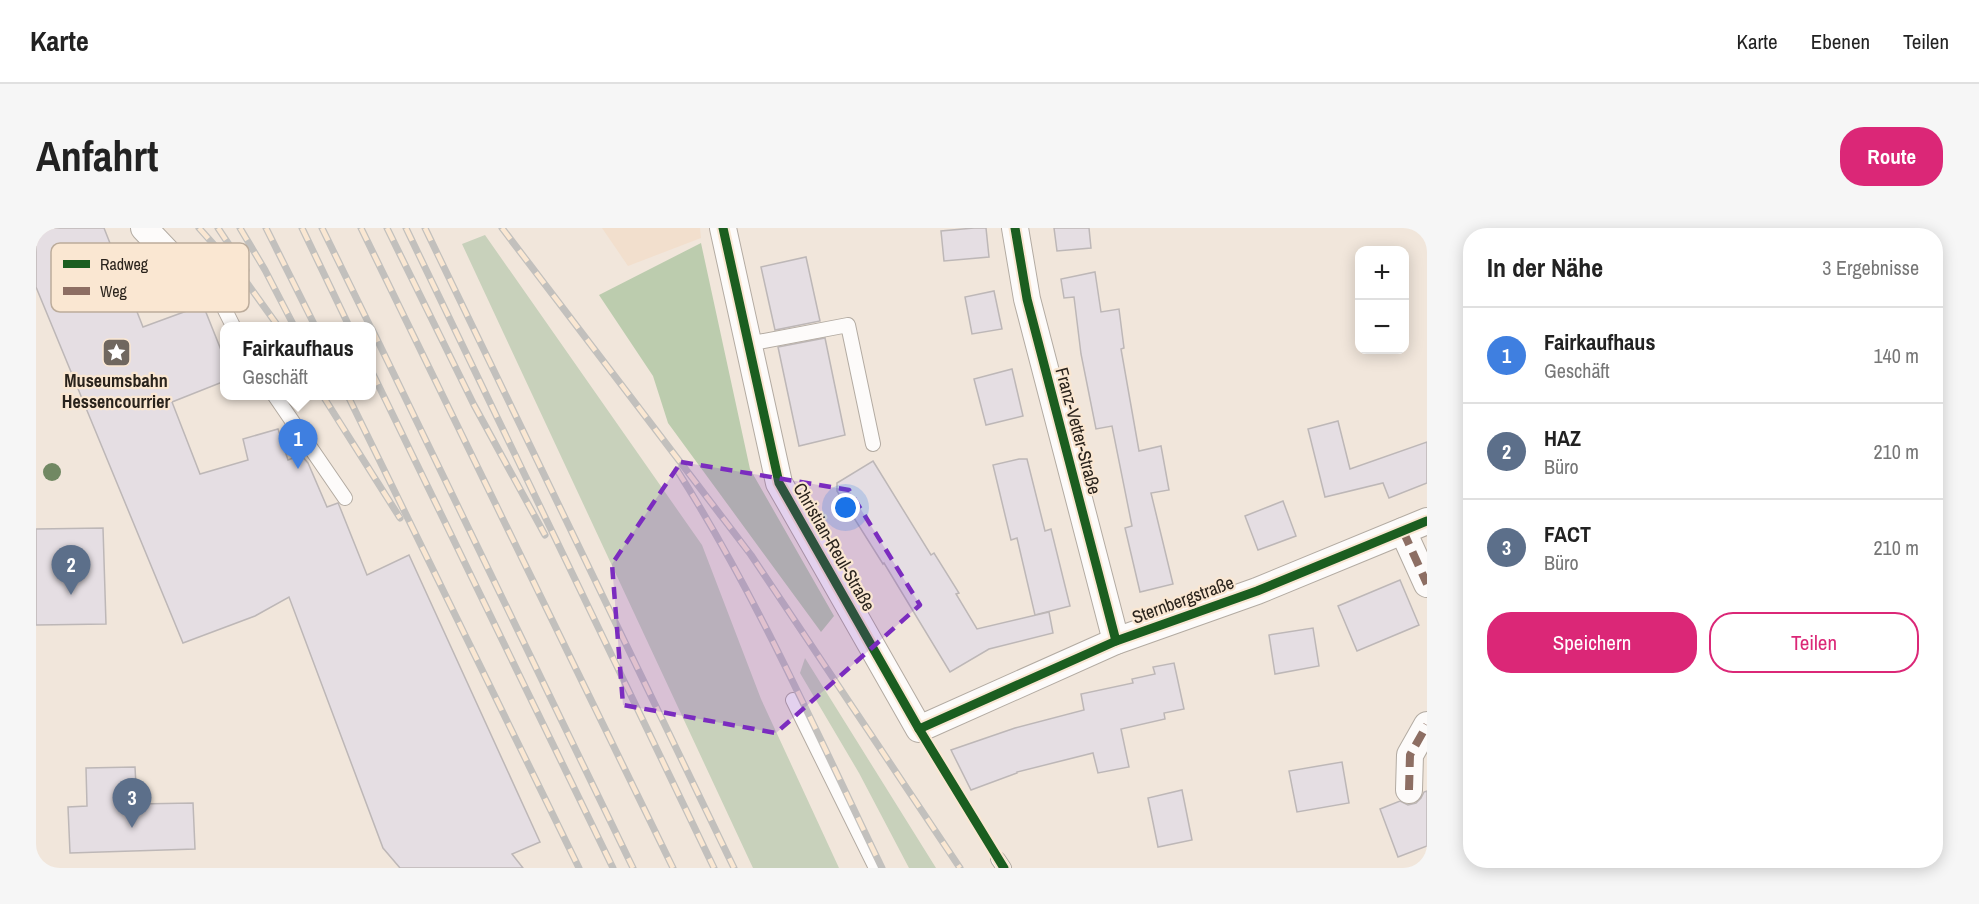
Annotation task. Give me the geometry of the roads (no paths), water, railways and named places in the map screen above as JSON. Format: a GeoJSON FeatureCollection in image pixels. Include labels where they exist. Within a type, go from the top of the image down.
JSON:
{"type":"FeatureCollection","features":[{"type":"Feature","properties":{"kind":"street"},"geometry":{"type":"LineString","coordinates":[[144,228],[158,243]]}},
{"type":"Feature","properties":{"kind":"street","name":"Christian-Reul-Straße"},"geometry":{"type":"LineString","coordinates":[[723,228],[779,483],[919,729]]}},
{"type":"Feature","properties":{"kind":"street","name":"Franz-Vetter-Straße"},"geometry":{"type":"LineString","coordinates":[[1015,228],[1027,299],[1116,641]]}},
{"type":"Feature","properties":{"kind":"street","name":"Sternbergstraße"},"geometry":{"type":"LineString","coordinates":[[919,729],[1116,641],[1257,591],[1427,521]]}},
{"type":"Feature","properties":{"kind":"street"},"geometry":{"type":"LineString","coordinates":[[1403,531],[1427,584]]}},
{"type":"Feature","properties":{"kind":"street"},"geometry":{"type":"LineString","coordinates":[[1409,790],[1410,755],[1427,725]]}},
{"type":"Feature","properties":{"kind":"lane"},"geometry":{"type":"LineString","coordinates":[[748,344],[848,325],[873,444]]}},
{"type":"Feature","properties":{"kind":"lane"},"geometry":{"type":"LineString","coordinates":[[278,400],[345,498]]}},
{"type":"Feature","properties":{"kind":"lane"},"geometry":{"type":"LineString","coordinates":[[793,700],[876,868]]}},
{"type":"Feature","properties":{"kind":"railway"},"geometry":{"type":"LineString","coordinates":[[199,228],[212,243]]}},
{"type":"Feature","properties":{"kind":"railway"},"geometry":{"type":"LineString","coordinates":[[218,228],[228,243]]}},
{"type":"Feature","properties":{"kind":"railway"},"geometry":{"type":"LineString","coordinates":[[240,228],[249,243]]}},
{"type":"Feature","properties":{"kind":"railway"},"geometry":{"type":"LineString","coordinates":[[266,228],[313,322]]}},
{"type":"Feature","properties":{"kind":"railway"},"geometry":{"type":"LineString","coordinates":[[302,228],[347,322]]}},
{"type":"Feature","properties":{"kind":"railway"},"geometry":{"type":"LineString","coordinates":[[322,228],[368,322]]}},
{"type":"Feature","properties":{"kind":"railway"},"geometry":{"type":"LineString","coordinates":[[361,228],[673,868]]}},
{"type":"Feature","properties":{"kind":"railway"},"geometry":{"type":"LineString","coordinates":[[387,228],[474,405],[545,535]]}},
{"type":"Feature","properties":{"kind":"railway"},"geometry":{"type":"LineString","coordinates":[[406,228],[714,868]]}},
{"type":"Feature","properties":{"kind":"railway"},"geometry":{"type":"LineString","coordinates":[[425,228],[734,868]]}},
{"type":"Feature","properties":{"kind":"railway"},"geometry":{"type":"LineString","coordinates":[[502,228],[751,555],[960,868]]}},
{"type":"Feature","properties":{"kind":"railway"},"geometry":{"type":"LineString","coordinates":[[249,243],[292,322]]}},
{"type":"Feature","properties":{"kind":"railway"},"geometry":{"type":"LineString","coordinates":[[249,286],[275,322]]}},
{"type":"Feature","properties":{"kind":"railway"},"geometry":{"type":"LineString","coordinates":[[376,337],[633,868]]}},
{"type":"Feature","properties":{"kind":"railway"},"geometry":{"type":"LineString","coordinates":[[376,380],[613,868]]}},
{"type":"Feature","properties":{"kind":"railway"},"geometry":{"type":"LineString","coordinates":[[326,400],[400,518]]}},
{"type":"Feature","properties":{"kind":"railway"},"geometry":{"type":"LineString","coordinates":[[350,400],[579,868]]}},
{"type":"Feature","properties":{"kind":"railway"},"geometry":{"type":"LineString","coordinates":[[677,470],[734,566],[760,616],[882,868]]}},
{"type":"Feature","properties":{"kind":"place","name":"Museumsbahn Hessencourrier"},"geometry":{"type":"Point","coordinates":[116,352]}},
{"type":"Feature","properties":{"kind":"place","name":"Fairkaufhaus"},"geometry":{"type":"Point","coordinates":[298,469]}},
{"type":"Feature","properties":{"kind":"place","name":"HAZ"},"geometry":{"type":"Point","coordinates":[71,595]}},
{"type":"Feature","properties":{"kind":"place","name":"FACT"},"geometry":{"type":"Point","coordinates":[132,828]}}]}
